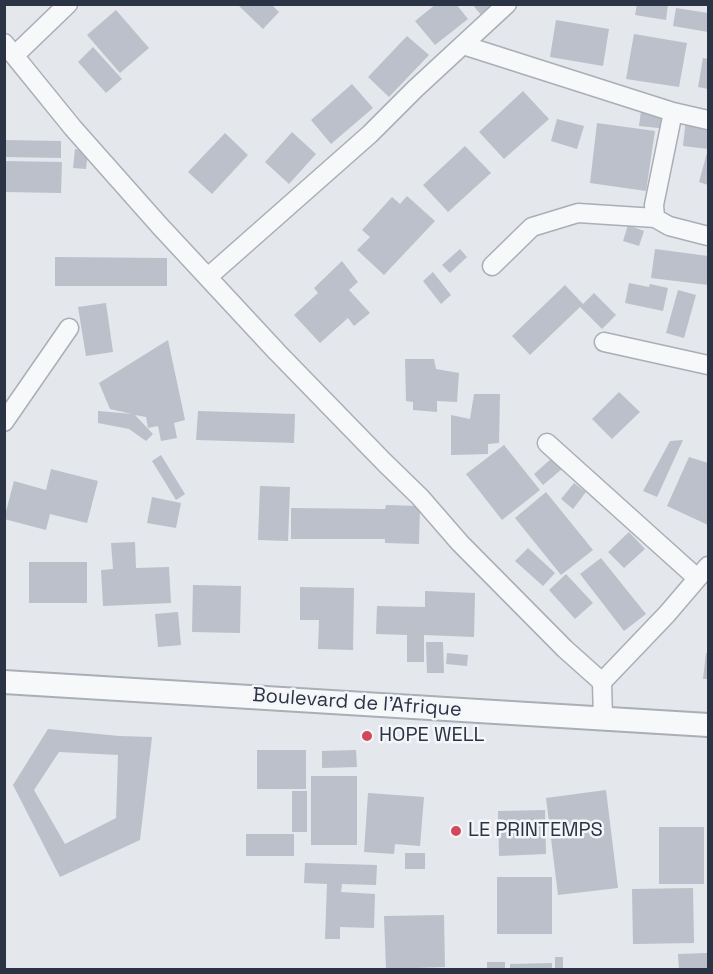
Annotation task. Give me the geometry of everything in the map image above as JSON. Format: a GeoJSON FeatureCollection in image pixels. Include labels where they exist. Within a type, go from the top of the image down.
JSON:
{"type":"FeatureCollection","features":[{"type":"Feature","properties":{"kind":"street"},"geometry":{"type":"LineString","coordinates":[[68,4],[10,49],[73,128],[277,352],[420,497],[460,543],[565,649],[602,682]]}},
{"type":"Feature","properties":{"kind":"street"},"geometry":{"type":"LineString","coordinates":[[208,277],[370,134],[507,4]]}},
{"type":"Feature","properties":{"kind":"street"},"geometry":{"type":"LineString","coordinates":[[463,45],[673,112],[708,120]]}},
{"type":"Feature","properties":{"kind":"street"},"geometry":{"type":"LineString","coordinates":[[655,219],[654,205],[673,112]]}},
{"type":"Feature","properties":{"kind":"street"},"geometry":{"type":"LineString","coordinates":[[492,266],[532,227],[578,213],[655,219],[669,226],[708,236]]}},
{"type":"Feature","properties":{"kind":"street"},"geometry":{"type":"LineString","coordinates":[[4,422],[69,328]]}},
{"type":"Feature","properties":{"kind":"street"},"geometry":{"type":"LineString","coordinates":[[604,342],[708,365]]}},
{"type":"Feature","properties":{"kind":"street"},"geometry":{"type":"LineString","coordinates":[[548,443],[703,572],[667,614],[602,682],[603,719]]}},
{"type":"Feature","properties":{"kind":"street","name":"Boulevard de l'Afrique"},"geometry":{"type":"LineString","coordinates":[[4,682],[708,725]]}},
{"type":"Feature","properties":{"kind":"building"},"geometry":{"type":"Polygon","coordinates":[[[237,4],[271,4],[279,12],[263,29],[237,4]]]}},
{"type":"Feature","properties":{"kind":"building"},"geometry":{"type":"Polygon","coordinates":[[[436,4],[456,4],[468,19],[435,45],[415,21],[436,4]]]}},
{"type":"Feature","properties":{"kind":"building"},"geometry":{"type":"Polygon","coordinates":[[[472,4],[494,4],[482,16],[472,4]]]}},
{"type":"Feature","properties":{"kind":"building"},"geometry":{"type":"Polygon","coordinates":[[[637,4],[668,4],[666,20],[635,15],[637,4]]]}},
{"type":"Feature","properties":{"kind":"building"},"geometry":{"type":"Polygon","coordinates":[[[676,8],[708,13],[708,32],[673,26],[676,8]]]}},
{"type":"Feature","properties":{"kind":"building"},"geometry":{"type":"Polygon","coordinates":[[[116,10],[149,48],[120,73],[87,35],[116,10]]]}},
{"type":"Feature","properties":{"kind":"building"},"geometry":{"type":"Polygon","coordinates":[[[556,20],[609,29],[603,66],[550,57],[556,20]]]}},
{"type":"Feature","properties":{"kind":"building"},"geometry":{"type":"Polygon","coordinates":[[[634,34],[687,43],[679,87],[626,79],[634,34]]]}},
{"type":"Feature","properties":{"kind":"building"},"geometry":{"type":"Polygon","coordinates":[[[407,36],[429,55],[389,97],[368,77],[407,36]]]}},
{"type":"Feature","properties":{"kind":"building"},"geometry":{"type":"Polygon","coordinates":[[[93,47],[122,79],[106,93],[78,62],[93,47]]]}},
{"type":"Feature","properties":{"kind":"building"},"geometry":{"type":"Polygon","coordinates":[[[703,58],[708,59],[708,89],[698,87],[703,58]]]}},
{"type":"Feature","properties":{"kind":"building"},"geometry":{"type":"Polygon","coordinates":[[[352,84],[373,108],[331,144],[311,120],[352,84]]]}},
{"type":"Feature","properties":{"kind":"building"},"geometry":{"type":"Polygon","coordinates":[[[523,91],[549,119],[504,159],[479,132],[523,91]]]}},
{"type":"Feature","properties":{"kind":"building"},"geometry":{"type":"Polygon","coordinates":[[[641,111],[670,114],[668,129],[639,126],[641,111]]]}},
{"type":"Feature","properties":{"kind":"building"},"geometry":{"type":"Polygon","coordinates":[[[686,118],[708,121],[708,149],[683,146],[686,118]]]}},
{"type":"Feature","properties":{"kind":"building"},"geometry":{"type":"Polygon","coordinates":[[[557,119],[584,126],[577,149],[551,141],[557,119]]]}},
{"type":"Feature","properties":{"kind":"building"},"geometry":{"type":"Polygon","coordinates":[[[597,123],[655,131],[646,191],[590,183],[597,123]]]}},
{"type":"Feature","properties":{"kind":"building"},"geometry":{"type":"Polygon","coordinates":[[[292,132],[316,154],[289,184],[265,162],[292,132]]]}},
{"type":"Feature","properties":{"kind":"building"},"geometry":{"type":"Polygon","coordinates":[[[225,133],[248,155],[212,194],[188,172],[225,133]]]}},
{"type":"Feature","properties":{"kind":"building"},"geometry":{"type":"Polygon","coordinates":[[[4,140],[61,141],[61,158],[4,157],[4,140]]]}},
{"type":"Feature","properties":{"kind":"building"},"geometry":{"type":"Polygon","coordinates":[[[465,146],[491,173],[448,212],[423,185],[465,146]]]}},
{"type":"Feature","properties":{"kind":"building"},"geometry":{"type":"Polygon","coordinates":[[[75,149],[88,151],[86,169],[73,168],[75,149]]]}},
{"type":"Feature","properties":{"kind":"building"},"geometry":{"type":"Polygon","coordinates":[[[708,149],[708,185],[699,182],[708,149]]]}},
{"type":"Feature","properties":{"kind":"building"},"geometry":{"type":"Polygon","coordinates":[[[4,161],[62,162],[61,193],[4,192],[4,161]]]}},
{"type":"Feature","properties":{"kind":"building"},"geometry":{"type":"Polygon","coordinates":[[[407,196],[435,221],[384,275],[357,250],[370,237],[362,230],[392,197],[400,204],[407,196]]]}},
{"type":"Feature","properties":{"kind":"building"},"geometry":{"type":"Polygon","coordinates":[[[628,225],[644,231],[639,246],[623,241],[628,225]]]}},
{"type":"Feature","properties":{"kind":"building"},"geometry":{"type":"Polygon","coordinates":[[[460,249],[467,257],[450,273],[442,265],[460,249]]]}},
{"type":"Feature","properties":{"kind":"building"},"geometry":{"type":"Polygon","coordinates":[[[655,249],[708,256],[708,285],[651,278],[655,249]]]}},
{"type":"Feature","properties":{"kind":"building"},"geometry":{"type":"Polygon","coordinates":[[[55,257],[167,258],[167,286],[55,286],[55,257]]]}},
{"type":"Feature","properties":{"kind":"building"},"geometry":{"type":"Polygon","coordinates":[[[342,261],[358,282],[349,290],[370,313],[354,326],[348,318],[320,343],[294,315],[318,293],[314,288],[342,261]]]}},
{"type":"Feature","properties":{"kind":"building"},"geometry":{"type":"Polygon","coordinates":[[[433,272],[451,295],[441,304],[423,281],[433,272]]]}},
{"type":"Feature","properties":{"kind":"building"},"geometry":{"type":"Polygon","coordinates":[[[629,283],[668,288],[663,311],[625,303],[629,283]]]}},
{"type":"Feature","properties":{"kind":"building"},"geometry":{"type":"Polygon","coordinates":[[[565,285],[583,304],[594,293],[616,315],[602,329],[580,307],[530,355],[512,336],[565,285]]]}},
{"type":"Feature","properties":{"kind":"building"},"geometry":{"type":"Polygon","coordinates":[[[678,290],[696,295],[684,338],[666,333],[678,290]]]}},
{"type":"Feature","properties":{"kind":"building"},"geometry":{"type":"Polygon","coordinates":[[[106,303],[113,352],[86,356],[78,307],[106,303]]]}},
{"type":"Feature","properties":{"kind":"building"},"geometry":{"type":"Polygon","coordinates":[[[168,340],[185,420],[174,423],[177,438],[161,441],[158,426],[148,428],[146,417],[135,415],[153,434],[146,441],[129,429],[98,423],[98,411],[132,414],[110,409],[99,383],[168,340]]]}},
{"type":"Feature","properties":{"kind":"building"},"geometry":{"type":"Polygon","coordinates":[[[405,359],[434,359],[436,369],[459,373],[457,402],[437,401],[437,412],[413,410],[413,402],[406,401],[405,359]]]}},
{"type":"Feature","properties":{"kind":"building"},"geometry":{"type":"Polygon","coordinates":[[[619,392],[640,412],[612,439],[592,419],[619,392]]]}},
{"type":"Feature","properties":{"kind":"building"},"geometry":{"type":"Polygon","coordinates":[[[474,394],[500,394],[499,443],[488,444],[488,454],[451,455],[451,415],[470,419],[474,394]]]}},
{"type":"Feature","properties":{"kind":"building"},"geometry":{"type":"Polygon","coordinates":[[[198,411],[295,414],[294,443],[196,440],[198,411]]]}},
{"type":"Feature","properties":{"kind":"building"},"geometry":{"type":"Polygon","coordinates":[[[683,440],[657,497],[643,491],[670,441],[683,440]]]}},
{"type":"Feature","properties":{"kind":"building"},"geometry":{"type":"Polygon","coordinates":[[[504,445],[540,490],[502,520],[466,474],[504,445]]]}},
{"type":"Feature","properties":{"kind":"building"},"geometry":{"type":"Polygon","coordinates":[[[161,455],[185,494],[176,500],[152,461],[161,455]]]}},
{"type":"Feature","properties":{"kind":"building"},"geometry":{"type":"Polygon","coordinates":[[[689,457],[708,463],[708,525],[667,506],[689,457]]]}},
{"type":"Feature","properties":{"kind":"building"},"geometry":{"type":"Polygon","coordinates":[[[552,458],[562,469],[543,485],[534,474],[552,458]]]}},
{"type":"Feature","properties":{"kind":"building"},"geometry":{"type":"Polygon","coordinates":[[[51,469],[98,481],[87,523],[50,514],[46,530],[4,519],[14,481],[46,490],[51,469]]]}},
{"type":"Feature","properties":{"kind":"building"},"geometry":{"type":"Polygon","coordinates":[[[574,483],[586,492],[573,509],[561,499],[574,483]]]}},
{"type":"Feature","properties":{"kind":"building"},"geometry":{"type":"Polygon","coordinates":[[[260,486],[290,487],[288,541],[258,540],[260,486]]]}},
{"type":"Feature","properties":{"kind":"building"},"geometry":{"type":"Polygon","coordinates":[[[546,492],[593,550],[561,575],[515,518],[546,492]]]}},
{"type":"Feature","properties":{"kind":"building"},"geometry":{"type":"Polygon","coordinates":[[[152,497],[181,503],[176,528],[147,523],[152,497]]]}},
{"type":"Feature","properties":{"kind":"building"},"geometry":{"type":"Polygon","coordinates":[[[386,505],[420,506],[419,544],[385,543],[385,539],[291,539],[291,508],[385,509],[386,505]]]}},
{"type":"Feature","properties":{"kind":"building"},"geometry":{"type":"Polygon","coordinates":[[[629,532],[645,549],[624,568],[608,552],[629,532]]]}},
{"type":"Feature","properties":{"kind":"building"},"geometry":{"type":"Polygon","coordinates":[[[135,542],[136,568],[169,567],[171,603],[103,606],[101,570],[113,569],[111,543],[135,542]]]}},
{"type":"Feature","properties":{"kind":"building"},"geometry":{"type":"Polygon","coordinates":[[[528,548],[555,573],[543,586],[515,561],[528,548]]]}},
{"type":"Feature","properties":{"kind":"building"},"geometry":{"type":"Polygon","coordinates":[[[601,558],[646,614],[624,631],[580,574],[601,558]]]}},
{"type":"Feature","properties":{"kind":"building"},"geometry":{"type":"Polygon","coordinates":[[[29,562],[87,562],[87,603],[29,603],[29,562]]]}},
{"type":"Feature","properties":{"kind":"building"},"geometry":{"type":"Polygon","coordinates":[[[566,574],[593,603],[575,619],[549,590],[566,574]]]}},
{"type":"Feature","properties":{"kind":"building"},"geometry":{"type":"Polygon","coordinates":[[[193,585],[241,586],[240,633],[192,632],[193,585]]]}},
{"type":"Feature","properties":{"kind":"building"},"geometry":{"type":"Polygon","coordinates":[[[300,587],[354,588],[353,650],[318,649],[319,620],[300,620],[300,587]]]}},
{"type":"Feature","properties":{"kind":"building"},"geometry":{"type":"Polygon","coordinates":[[[425,591],[475,593],[474,637],[424,635],[424,662],[407,662],[407,635],[376,634],[377,606],[425,607],[425,591]]]}},
{"type":"Feature","properties":{"kind":"building"},"geometry":{"type":"Polygon","coordinates":[[[178,612],[181,645],[158,647],[155,614],[178,612]]]}},
{"type":"Feature","properties":{"kind":"building"},"geometry":{"type":"Polygon","coordinates":[[[426,642],[443,642],[444,673],[427,673],[426,642]]]}},
{"type":"Feature","properties":{"kind":"building"},"geometry":{"type":"Polygon","coordinates":[[[447,653],[468,655],[467,666],[446,664],[447,653]]]}},
{"type":"Feature","properties":{"kind":"building"},"geometry":{"type":"Polygon","coordinates":[[[706,653],[708,653],[708,679],[703,679],[706,653]]]}},
{"type":"Feature","properties":{"kind":"building"},"geometry":{"type":"Polygon","coordinates":[[[48,729],[152,737],[140,840],[60,877],[13,785],[48,729]],[[59,752],[34,790],[65,844],[116,818],[118,755],[59,752]]]}},
{"type":"Feature","properties":{"kind":"building"},"geometry":{"type":"Polygon","coordinates":[[[257,750],[306,750],[306,789],[257,789],[257,750]]]}},
{"type":"Feature","properties":{"kind":"building"},"geometry":{"type":"Polygon","coordinates":[[[356,750],[357,767],[322,768],[322,751],[356,750]]]}},
{"type":"Feature","properties":{"kind":"building"},"geometry":{"type":"Polygon","coordinates":[[[311,776],[357,776],[357,845],[311,845],[311,776]]]}},
{"type":"Feature","properties":{"kind":"building"},"geometry":{"type":"Polygon","coordinates":[[[606,790],[618,888],[558,895],[546,798],[606,790]]]}},
{"type":"Feature","properties":{"kind":"building"},"geometry":{"type":"Polygon","coordinates":[[[292,791],[307,791],[307,832],[292,832],[292,791]]]}},
{"type":"Feature","properties":{"kind":"building"},"geometry":{"type":"Polygon","coordinates":[[[368,793],[424,797],[420,846],[395,844],[394,854],[364,852],[368,793]]]}},
{"type":"Feature","properties":{"kind":"building"},"geometry":{"type":"Polygon","coordinates":[[[545,810],[546,854],[499,856],[498,811],[545,810]]]}},
{"type":"Feature","properties":{"kind":"building"},"geometry":{"type":"Polygon","coordinates":[[[659,827],[704,827],[704,884],[659,884],[659,827]]]}},
{"type":"Feature","properties":{"kind":"building"},"geometry":{"type":"Polygon","coordinates":[[[246,834],[294,834],[294,856],[246,856],[246,834]]]}},
{"type":"Feature","properties":{"kind":"building"},"geometry":{"type":"Polygon","coordinates":[[[405,853],[425,853],[425,869],[405,869],[405,853]]]}},
{"type":"Feature","properties":{"kind":"building"},"geometry":{"type":"Polygon","coordinates":[[[305,863],[377,865],[376,885],[342,884],[341,892],[375,894],[374,928],[340,927],[340,939],[325,939],[327,884],[304,883],[305,863]]]}},
{"type":"Feature","properties":{"kind":"building"},"geometry":{"type":"Polygon","coordinates":[[[497,877],[552,877],[552,934],[497,934],[497,877]]]}},
{"type":"Feature","properties":{"kind":"building"},"geometry":{"type":"Polygon","coordinates":[[[693,888],[694,943],[633,944],[632,889],[693,888]]]}},
{"type":"Feature","properties":{"kind":"building"},"geometry":{"type":"Polygon","coordinates":[[[444,915],[445,967],[386,969],[384,916],[444,915]]]}},
{"type":"Feature","properties":{"kind":"building"},"geometry":{"type":"Polygon","coordinates":[[[708,953],[708,970],[679,970],[678,954],[708,953]]]}},
{"type":"Feature","properties":{"kind":"building"},"geometry":{"type":"Polygon","coordinates":[[[555,957],[563,957],[563,970],[555,970],[555,957]]]}},
{"type":"Feature","properties":{"kind":"building"},"geometry":{"type":"Polygon","coordinates":[[[487,962],[505,962],[505,970],[487,970],[487,962]]]}},
{"type":"Feature","properties":{"kind":"building"},"geometry":{"type":"Polygon","coordinates":[[[552,963],[552,970],[510,970],[510,964],[552,963]]]}},
{"type":"Feature","properties":{"kind":"place","name":"HOPE WELL"},"geometry":{"type":"Point","coordinates":[367,736]}},
{"type":"Feature","properties":{"kind":"place","name":"LE PRINTEMPS"},"geometry":{"type":"Point","coordinates":[456,831]}}]}
